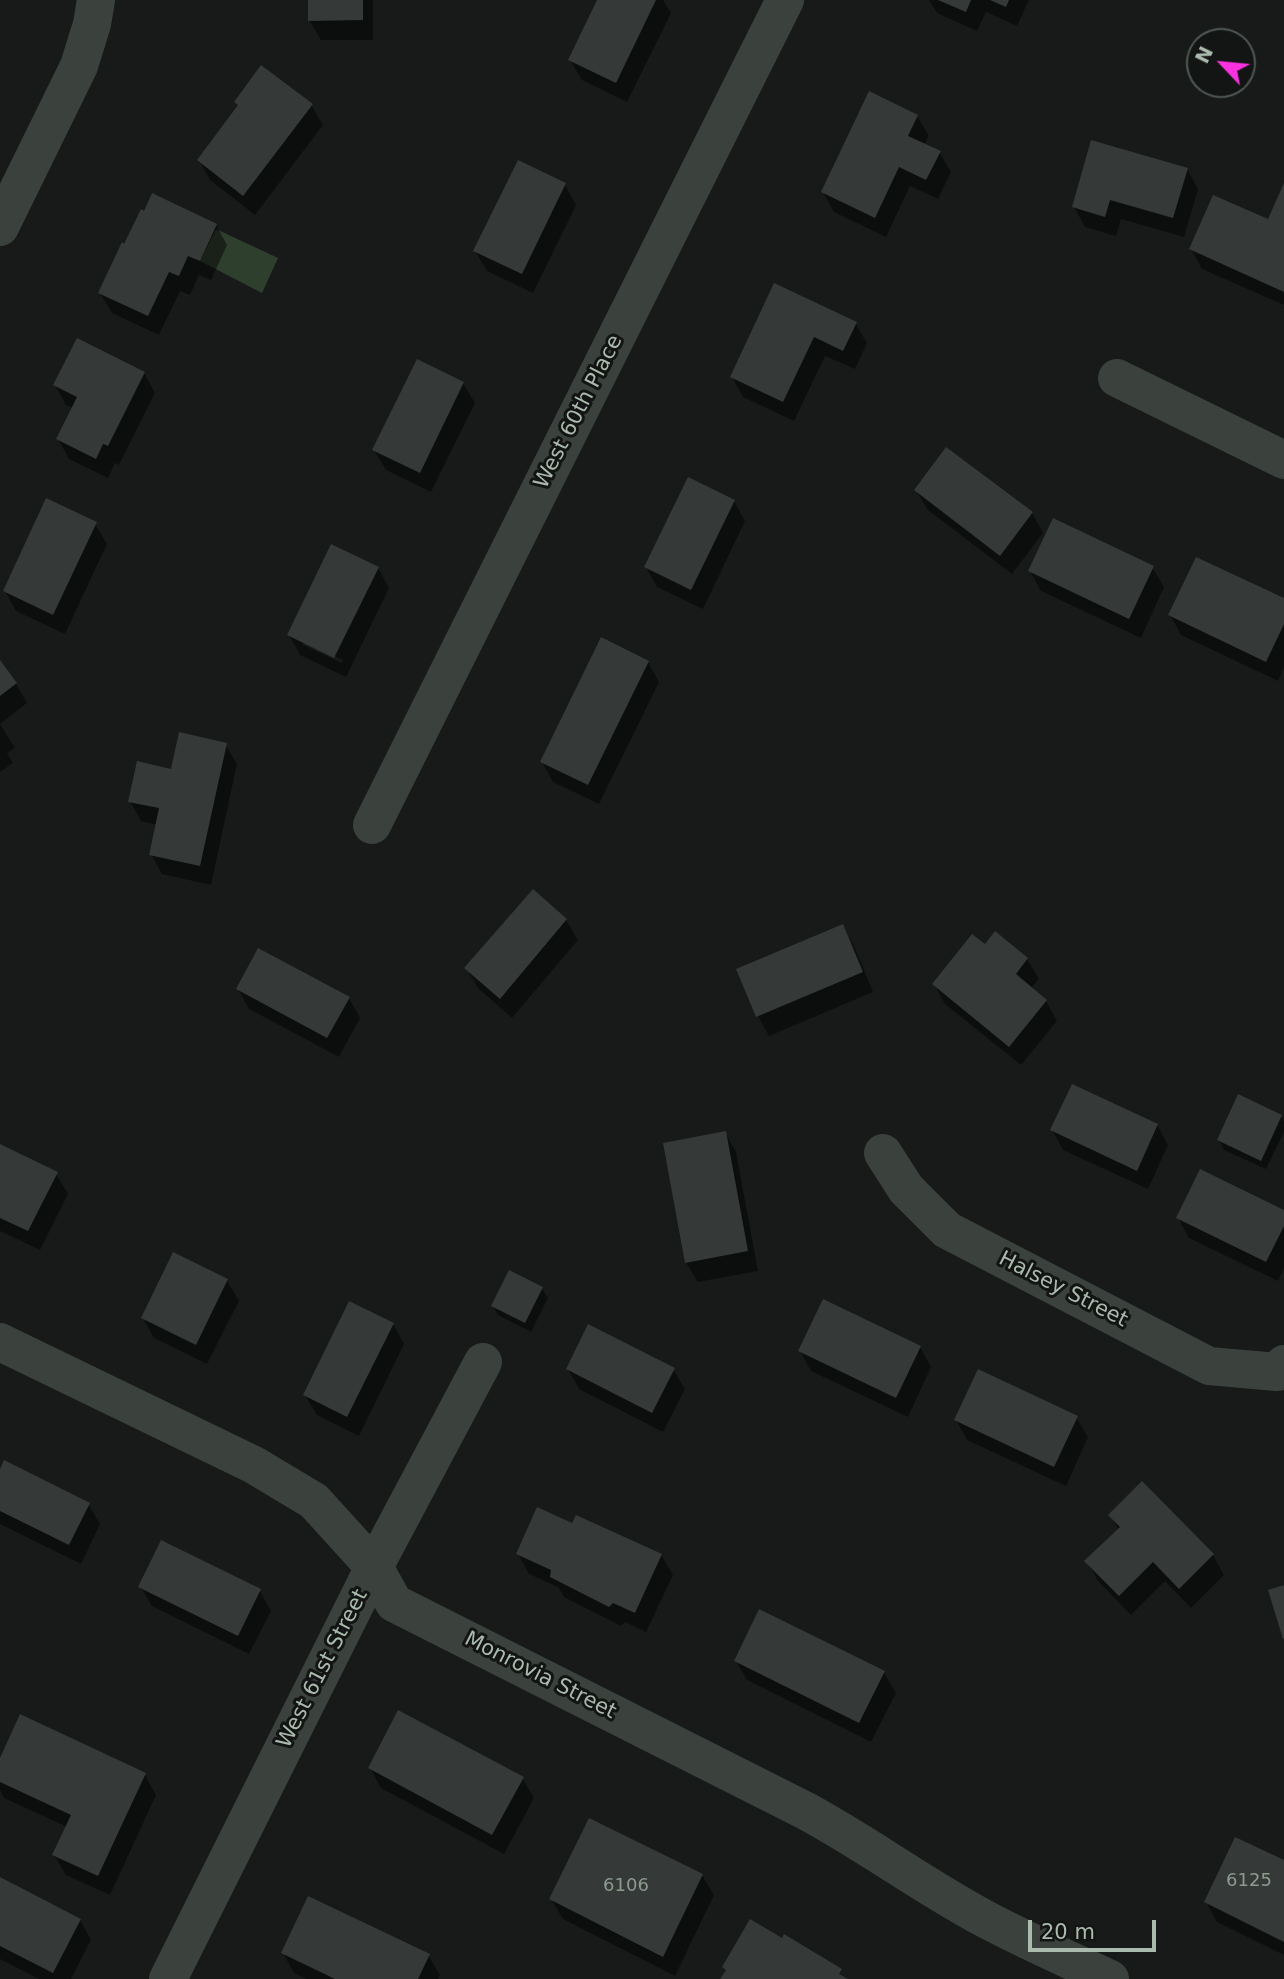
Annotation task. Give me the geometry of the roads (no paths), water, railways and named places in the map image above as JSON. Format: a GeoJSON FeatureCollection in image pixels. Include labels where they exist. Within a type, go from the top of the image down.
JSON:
{"type":"FeatureCollection","features":[{"type":"Feature","properties":{"kind":"street"},"geometry":{"type":"LineString","coordinates":[[0,227],[79,65],[92,24],[96,0]]}},
{"type":"Feature","properties":{"kind":"street","name":"West 60th Place"},"geometry":{"type":"LineString","coordinates":[[373,825],[785,0]]}},
{"type":"Feature","properties":{"kind":"street"},"geometry":{"type":"LineString","coordinates":[[1116,378],[1284,460]]}},
{"type":"Feature","properties":{"kind":"street","name":"Halsey Street"},"geometry":{"type":"LineString","coordinates":[[883,1153],[905,1189],[947,1230],[1209,1366],[1280,1368]]}},
{"type":"Feature","properties":{"kind":"street","name":"Monrovia Street"},"geometry":{"type":"LineString","coordinates":[[0,1342],[254,1465],[314,1501],[374,1567],[394,1603],[806,1811],[851,1835],[928,1886],[989,1921],[1110,1979]]}},
{"type":"Feature","properties":{"kind":"street","name":"West 61st Street"},"geometry":{"type":"LineString","coordinates":[[168,1979],[374,1567],[482,1362]]}}]}
